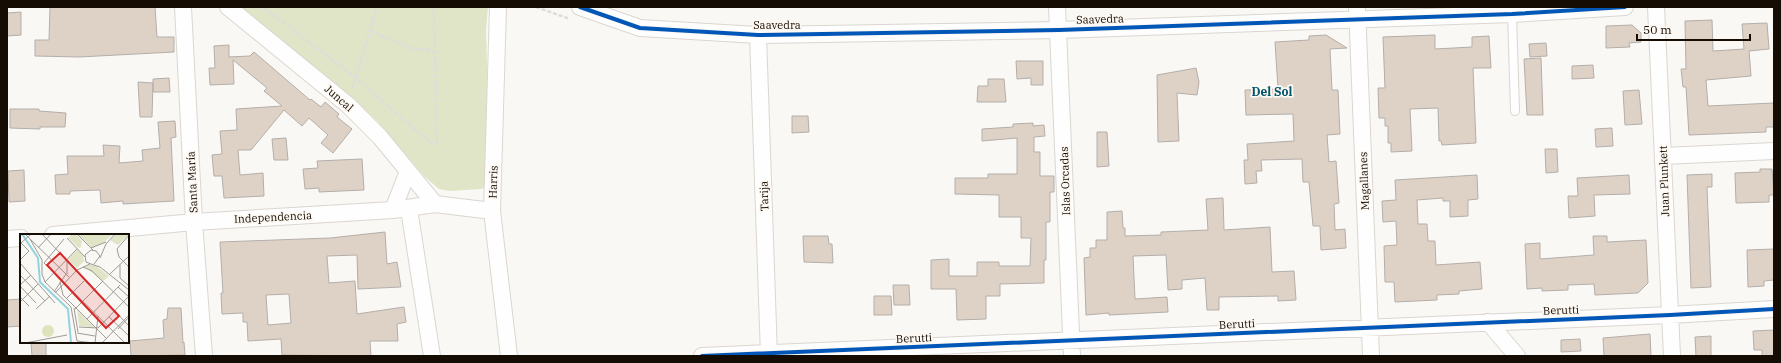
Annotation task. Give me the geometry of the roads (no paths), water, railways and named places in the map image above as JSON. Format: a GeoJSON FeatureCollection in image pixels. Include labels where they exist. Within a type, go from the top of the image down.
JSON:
{"type":"FeatureCollection","features":[{"type":"Feature","properties":{"kind":"street","name":"Santa María"},"geometry":{"type":"LineString","coordinates":[[183,7],[194,222],[204,356]]}},
{"type":"Feature","properties":{"kind":"street","name":"Juncal"},"geometry":{"type":"LineString","coordinates":[[228,7],[348,105],[380,138],[435,204]]}},
{"type":"Feature","properties":{"kind":"street","name":"Harris"},"geometry":{"type":"LineString","coordinates":[[498,7],[492,211],[508,356]]}},
{"type":"Feature","properties":{"kind":"street","name":"Saavedra"},"geometry":{"type":"LineString","coordinates":[[580,7],[640,28],[758,35],[1059,30],[1358,13],[1512,14],[1625,7]]}},
{"type":"Feature","properties":{"kind":"street","name":"Islas Orcadas"},"geometry":{"type":"LineString","coordinates":[[1057,7],[1072,356]]}},
{"type":"Feature","properties":{"kind":"street","name":"Juan Plunkett"},"geometry":{"type":"LineString","coordinates":[[1656,7],[1672,356]]}},
{"type":"Feature","properties":{"kind":"street","name":"Magallanes"},"geometry":{"type":"LineString","coordinates":[[1358,13],[1371,356]]}},
{"type":"Feature","properties":{"kind":"street","name":"Tarija"},"geometry":{"type":"LineString","coordinates":[[758,35],[769,355]]}},
{"type":"Feature","properties":{"kind":"street"},"geometry":{"type":"LineString","coordinates":[[1663,156],[1774,151]]}},
{"type":"Feature","properties":{"kind":"street"},"geometry":{"type":"LineString","coordinates":[[408,171],[401,210],[432,356]]}},
{"type":"Feature","properties":{"kind":"street","name":"Independencia"},"geometry":{"type":"LineString","coordinates":[[64,234],[194,222],[401,210],[435,204],[492,211]]}},
{"type":"Feature","properties":{"kind":"street"},"geometry":{"type":"LineString","coordinates":[[7,239],[20,238]]}},
{"type":"Feature","properties":{"kind":"street","name":"Berutti"},"geometry":{"type":"LineString","coordinates":[[702,356],[769,355],[1072,340],[1670,315],[1774,309]]}},
{"type":"Feature","properties":{"kind":"street"},"geometry":{"type":"LineString","coordinates":[[1488,322],[1517,356]]}},
{"type":"Feature","properties":{"kind":"lane"},"geometry":{"type":"LineString","coordinates":[[1512,14],[1515,110]]}},
{"type":"Feature","properties":{"kind":"district","name":"Del Sol"},"geometry":{"type":"Point","coordinates":[1272,91]}}]}
